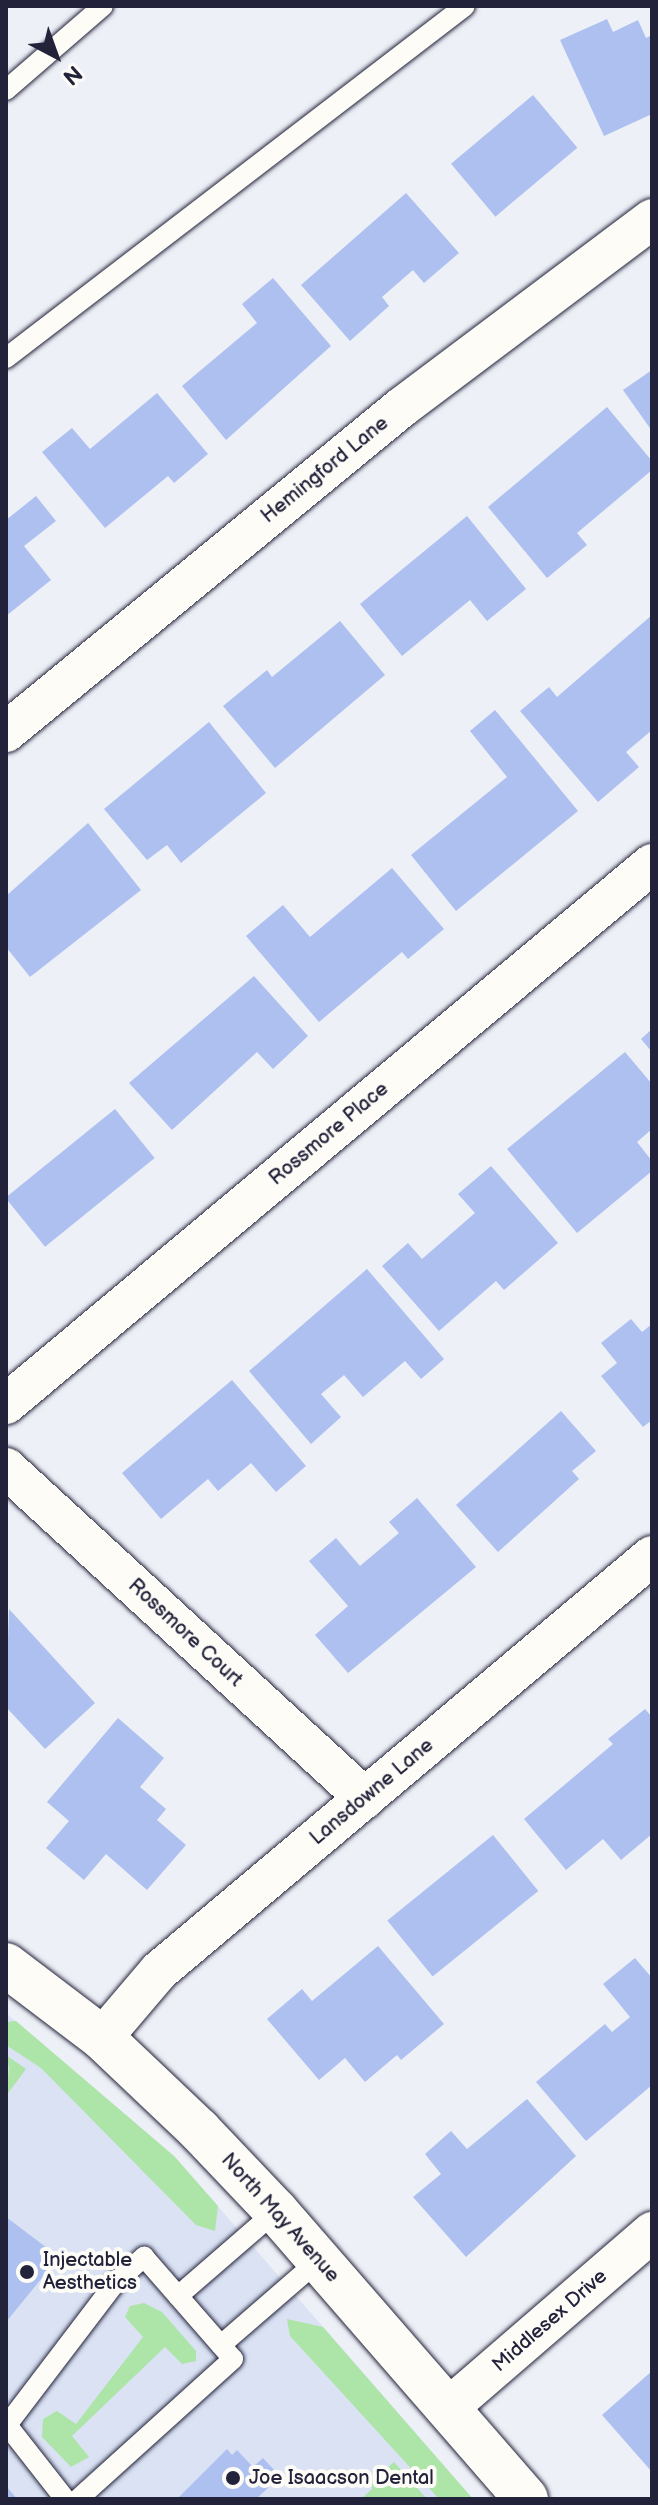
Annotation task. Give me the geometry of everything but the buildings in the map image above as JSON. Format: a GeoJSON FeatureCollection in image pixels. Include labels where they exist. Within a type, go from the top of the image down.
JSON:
{"type":"FeatureCollection","features":[{"type":"Feature","properties":{"kind":"main road","name":"North May Avenue"},"geometry":{"type":"LineString","coordinates":[[6,1965],[102,2038],[276,2211],[526,2499]]}},
{"type":"Feature","properties":{"kind":"street","name":"Hemingford Lane"},"geometry":{"type":"LineString","coordinates":[[6,732],[402,407],[652,219]]}},
{"type":"Feature","properties":{"kind":"street","name":"Rossmore Place"},"geometry":{"type":"LineString","coordinates":[[6,1404],[652,864]]}},
{"type":"Feature","properties":{"kind":"street","name":"Rossmore Court"},"geometry":{"type":"LineString","coordinates":[[6,1468],[365,1798]]}},
{"type":"Feature","properties":{"kind":"street","name":"Lansdowne Lane"},"geometry":{"type":"LineString","coordinates":[[102,2038],[159,1971],[652,1556]]}},
{"type":"Feature","properties":{"kind":"street","name":"Middlesex Drive"},"geometry":{"type":"LineString","coordinates":[[447,2409],[652,2232]]}},
{"type":"Feature","properties":{"kind":"lane"},"geometry":{"type":"LineString","coordinates":[[6,90],[103,6]]}},
{"type":"Feature","properties":{"kind":"lane"},"geometry":{"type":"LineString","coordinates":[[6,358],[465,6]]}},
{"type":"Feature","properties":{"kind":"lane"},"geometry":{"type":"LineString","coordinates":[[178,2296],[276,2211]]}},
{"type":"Feature","properties":{"kind":"lane"},"geometry":{"type":"LineString","coordinates":[[65,2499],[7,2425],[116,2282],[144,2257],[233,2359],[78,2499]]}},
{"type":"Feature","properties":{"kind":"lane"},"geometry":{"type":"LineString","coordinates":[[221,2345],[319,2260]]}},
{"type":"Feature","properties":{"kind":"shaded area"},"geometry":{"type":"Polygon","coordinates":[[[6,2013],[174,2156],[473,2499],[6,2499],[6,2013]]]}},
{"type":"Feature","properties":{"kind":"green space"},"geometry":{"type":"Polygon","coordinates":[[[16,2021],[174,2156],[218,2206],[215,2231],[196,2225],[41,2068],[6,2045],[6,2022],[16,2021]]]}},
{"type":"Feature","properties":{"kind":"green space"},"geometry":{"type":"Polygon","coordinates":[[[6,2055],[26,2069],[6,2096],[9,2068],[6,2055]]]}},
{"type":"Feature","properties":{"kind":"green space"},"geometry":{"type":"Polygon","coordinates":[[[144,2303],[162,2312],[196,2351],[196,2361],[182,2364],[165,2347],[72,2436],[89,2457],[71,2467],[42,2437],[43,2419],[57,2411],[76,2424],[143,2337],[125,2317],[130,2306],[144,2303]]]}},
{"type":"Feature","properties":{"kind":"green space"},"geometry":{"type":"Polygon","coordinates":[[[287,2319],[323,2327],[473,2499],[439,2499],[290,2336],[287,2319]]]}},
{"type":"Feature","properties":{"kind":"green space"},"geometry":{"type":"Polygon","coordinates":[[[394,2462],[427,2499],[361,2499],[372,2489],[372,2481],[394,2462]]]}},
{"type":"Feature","properties":{"kind":"place","name":"Injectable Aesthetics"},"geometry":{"type":"Point","coordinates":[27,2272]}},
{"type":"Feature","properties":{"kind":"place","name":"Joe Isaacson Dental"},"geometry":{"type":"Point","coordinates":[233,2478]}}]}
